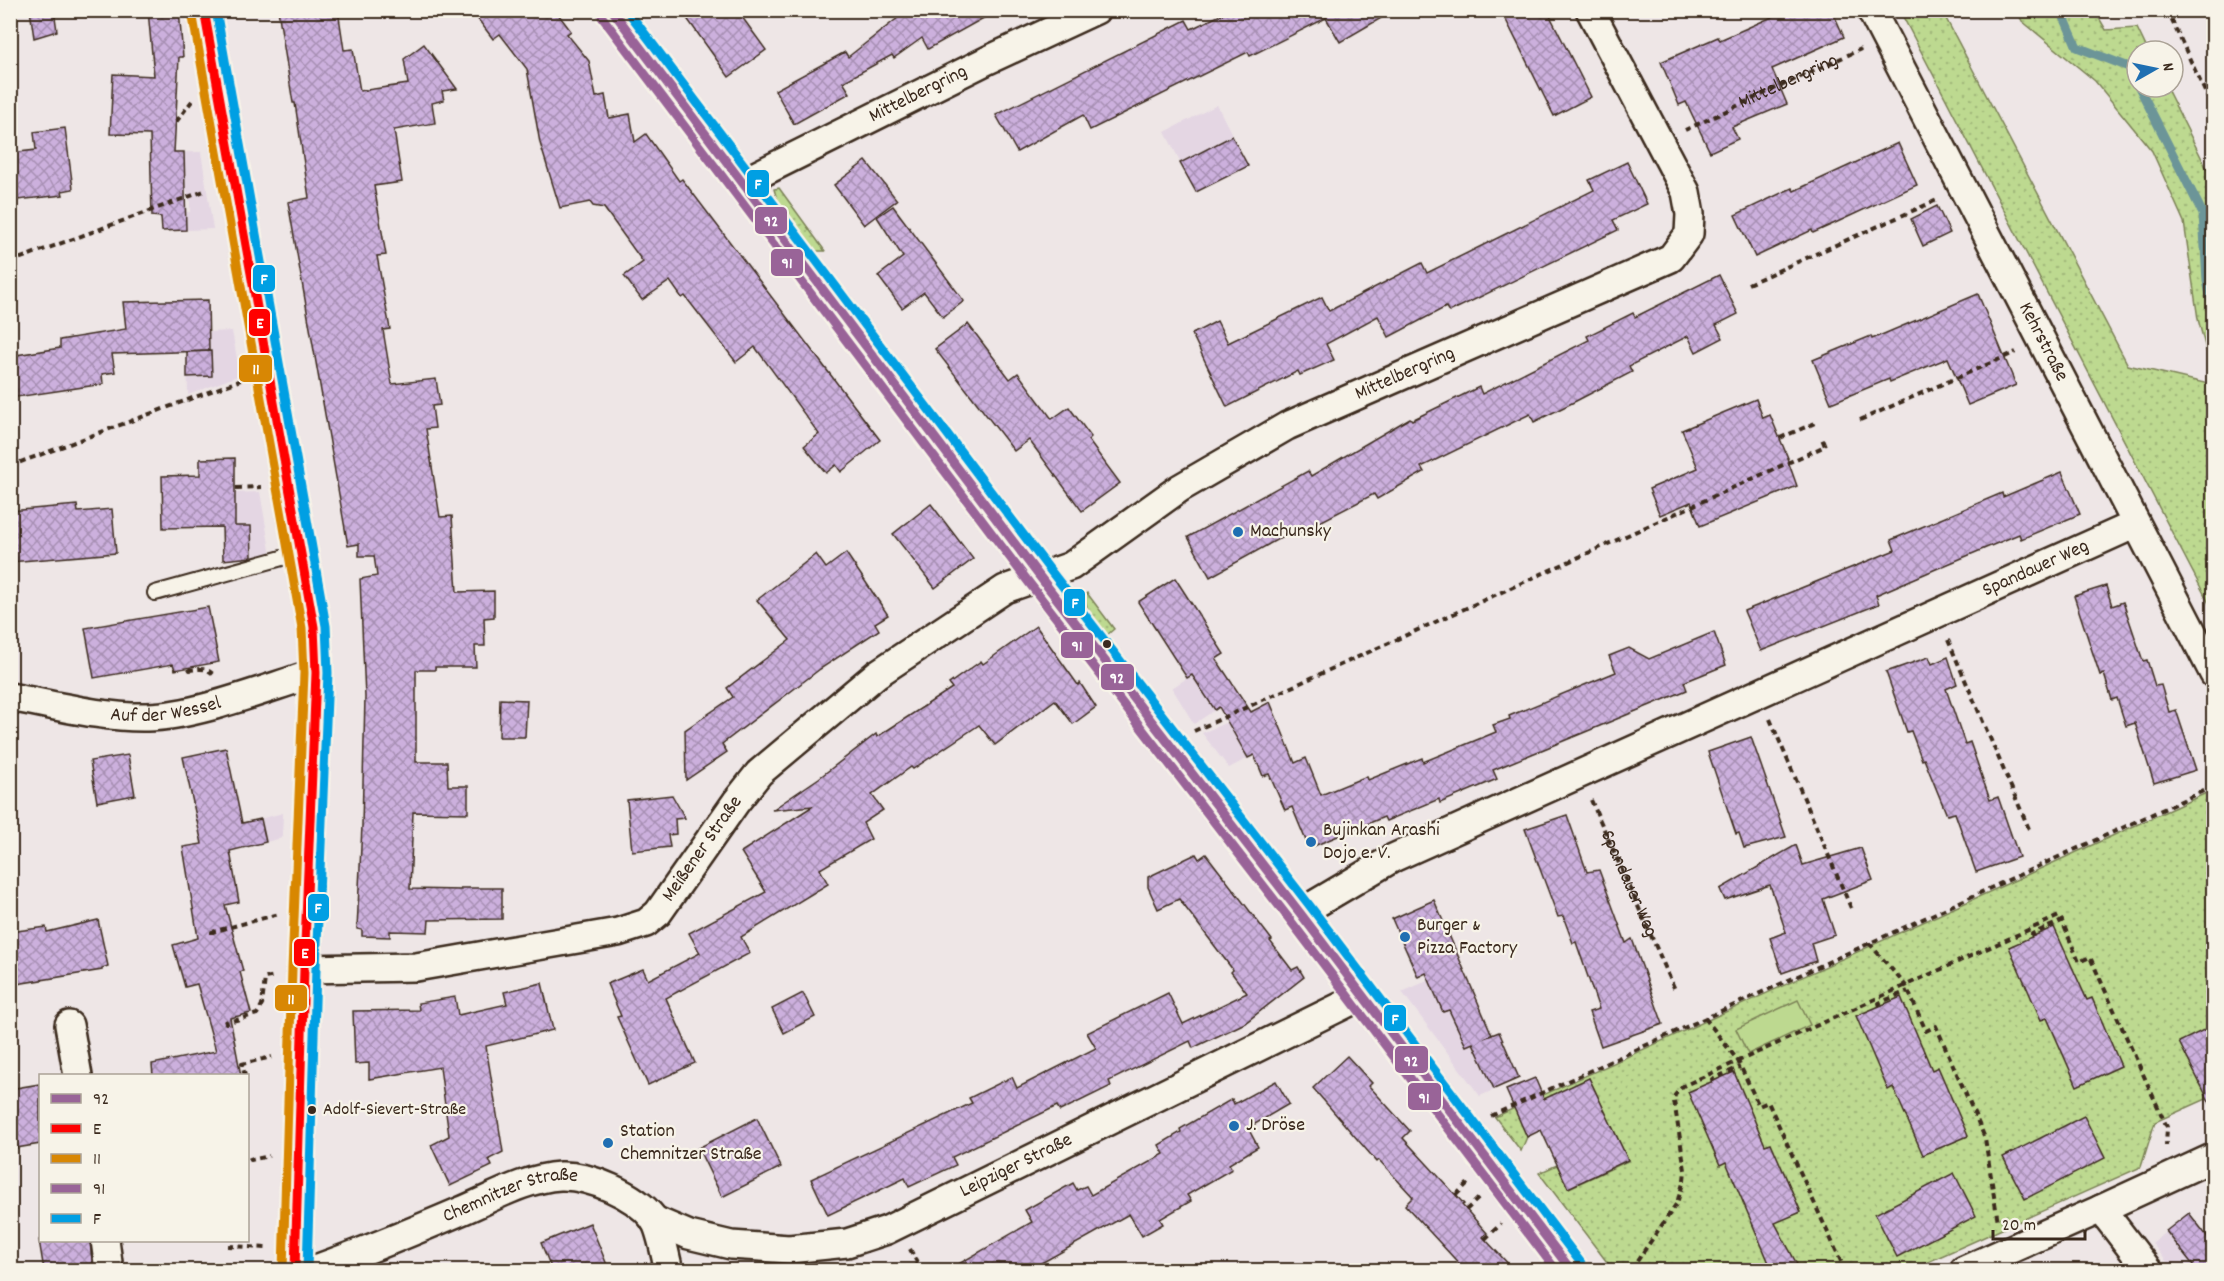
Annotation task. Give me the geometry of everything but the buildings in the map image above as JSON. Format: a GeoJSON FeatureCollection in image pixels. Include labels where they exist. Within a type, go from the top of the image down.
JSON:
{"type":"FeatureCollection","features":[{"type":"Feature","properties":{"kind":"street"},"geometry":{"type":"LineString","coordinates":[[204,10],[314,627],[316,673],[295,1270]]}},
{"type":"Feature","properties":{"kind":"street"},"geometry":{"type":"LineString","coordinates":[[612,10],[1040,577],[1300,913],[1571,1270]]}},
{"type":"Feature","properties":{"kind":"street","name":"Mittelbergring"},"geometry":{"type":"LineString","coordinates":[[743,182],[988,60],[1096,10]]}},
{"type":"Feature","properties":{"kind":"street","name":"Mittelbergring"},"geometry":{"type":"LineString","coordinates":[[1040,577],[1071,566],[1180,488],[1287,426],[1671,258],[1689,234],[1690,214],[1686,192],[1590,10]]}},
{"type":"Feature","properties":{"kind":"street","name":"Kehrstraße"},"geometry":{"type":"LineString","coordinates":[[1870,10],[2214,674]]}},
{"type":"Feature","properties":{"kind":"street","name":"Spandauer Weg"},"geometry":{"type":"LineString","coordinates":[[1300,913],[1394,858],[2136,524]]}},
{"type":"Feature","properties":{"kind":"street","name":"Meißener Straße"},"geometry":{"type":"LineString","coordinates":[[304,969],[416,967],[618,932],[646,923],[658,913],[759,773],[877,674],[1005,589],[1040,577]]}},
{"type":"Feature","properties":{"kind":"street","name":"Auf der Wessel"},"geometry":{"type":"LineString","coordinates":[[10,697],[124,717],[148,717],[173,715],[201,708],[316,673]]}},
{"type":"Feature","properties":{"kind":"street","name":"Leipziger Straße"},"geometry":{"type":"LineString","coordinates":[[654,1220],[689,1235],[731,1245],[789,1249],[847,1243],[887,1230],[1362,996]]}},
{"type":"Feature","properties":{"kind":"street"},"geometry":{"type":"LineString","coordinates":[[69,1025],[78,1074]]}},
{"type":"Feature","properties":{"kind":"street"},"geometry":{"type":"LineString","coordinates":[[1964,1270],[2214,1157]]}},
{"type":"Feature","properties":{"kind":"street","name":"Chemnitzer Straße"},"geometry":{"type":"LineString","coordinates":[[313,1270],[378,1246],[507,1191],[548,1178],[570,1176],[597,1182],[637,1203],[654,1220]]}},
{"type":"Feature","properties":{"kind":"street"},"geometry":{"type":"LineString","coordinates":[[2102,1209],[2148,1270]]}},
{"type":"Feature","properties":{"kind":"street"},"geometry":{"type":"LineString","coordinates":[[654,1220],[669,1270]]}},
{"type":"Feature","properties":{"kind":"street"},"geometry":{"type":"LineString","coordinates":[[105,1242],[110,1270]]}},
{"type":"Feature","properties":{"kind":"lane"},"geometry":{"type":"LineString","coordinates":[[155,593],[300,553]]}},
{"type":"Feature","properties":{"kind":"path"},"geometry":{"type":"LineString","coordinates":[[2167,10],[2214,111]]}},
{"type":"Feature","properties":{"kind":"path","name":"Mittelbergring"},"geometry":{"type":"LineString","coordinates":[[1660,141],[1885,38]]}},
{"type":"Feature","properties":{"kind":"path"},"geometry":{"type":"LineString","coordinates":[[176,122],[191,101]]}},
{"type":"Feature","properties":{"kind":"path"},"geometry":{"type":"LineString","coordinates":[[10,262],[233,181]]}},
{"type":"Feature","properties":{"kind":"path"},"geometry":{"type":"LineString","coordinates":[[1748,284],[1963,189]]}},
{"type":"Feature","properties":{"kind":"path"},"geometry":{"type":"LineString","coordinates":[[1860,420],[2042,341]]}},
{"type":"Feature","properties":{"kind":"path"},"geometry":{"type":"LineString","coordinates":[[10,466],[267,370]]}},
{"type":"Feature","properties":{"kind":"path"},"geometry":{"type":"LineString","coordinates":[[1780,438],[1815,423]]}},
{"type":"Feature","properties":{"kind":"path"},"geometry":{"type":"LineString","coordinates":[[1168,742],[1825,446],[1821,436]]}},
{"type":"Feature","properties":{"kind":"path"},"geometry":{"type":"LineString","coordinates":[[1937,614],[2029,829]]}},
{"type":"Feature","properties":{"kind":"path"},"geometry":{"type":"LineString","coordinates":[[189,668],[190,670],[202,668],[210,670]]}},
{"type":"Feature","properties":{"kind":"path"},"geometry":{"type":"LineString","coordinates":[[1759,694],[1851,908]]}},
{"type":"Feature","properties":{"kind":"path","name":"Spandauer Weg"},"geometry":{"type":"LineString","coordinates":[[1580,774],[1676,992]]}},
{"type":"Feature","properties":{"kind":"path"},"geometry":{"type":"LineString","coordinates":[[1463,1128],[2214,786]]}},
{"type":"Feature","properties":{"kind":"path"},"geometry":{"type":"LineString","coordinates":[[212,934],[212,932],[306,907]]}},
{"type":"Feature","properties":{"kind":"path"},"geometry":{"type":"LineString","coordinates":[[1631,1270],[1677,1203],[1684,1180],[1685,1170],[1675,1095],[1683,1086],[2059,916],[2079,962],[2090,957],[2168,1127],[2164,1180]]}},
{"type":"Feature","properties":{"kind":"path"},"geometry":{"type":"LineString","coordinates":[[2033,937],[2032,934],[2062,921]]}},
{"type":"Feature","properties":{"kind":"path"},"geometry":{"type":"LineString","coordinates":[[1869,943],[1906,986],[1926,1031],[1936,1026],[1985,1138],[2003,1253]]}},
{"type":"Feature","properties":{"kind":"path"},"geometry":{"type":"LineString","coordinates":[[225,1020],[226,1023],[260,1012],[266,978],[304,969]]}},
{"type":"Feature","properties":{"kind":"path"},"geometry":{"type":"LineString","coordinates":[[1880,1006],[1879,1003],[1908,991]]}},
{"type":"Feature","properties":{"kind":"path"},"geometry":{"type":"LineString","coordinates":[[1705,1018],[1738,1061],[1758,1106],[1768,1102],[1845,1270]]}},
{"type":"Feature","properties":{"kind":"path"},"geometry":{"type":"LineString","coordinates":[[244,1074],[242,1064],[253,1062]]}},
{"type":"Feature","properties":{"kind":"path"},"geometry":{"type":"LineString","coordinates":[[1713,1082],[1712,1079],[1740,1067]]}},
{"type":"Feature","properties":{"kind":"path"},"geometry":{"type":"LineString","coordinates":[[906,1241],[920,1268]]}},
{"type":"Feature","properties":{"kind":"path"},"geometry":{"type":"LineString","coordinates":[[228,1246],[242,1247]]}},
{"type":"Feature","properties":{"kind":"shaded area"},"geometry":{"type":"Polygon","coordinates":[[[1217,105],[1248,166],[1196,192],[1165,132],[1217,105]]]}},
{"type":"Feature","properties":{"kind":"shaded area"},"geometry":{"type":"Polygon","coordinates":[[[201,152],[213,229],[162,231],[160,213],[190,212],[190,201],[186,188],[157,199],[151,184],[150,153],[201,152]]]}},
{"type":"Feature","properties":{"kind":"shaded area"},"geometry":{"type":"Polygon","coordinates":[[[232,331],[240,375],[188,395],[187,352],[209,351],[208,332],[232,331]]]}},
{"type":"Feature","properties":{"kind":"shaded area"},"geometry":{"type":"Polygon","coordinates":[[[260,492],[271,556],[252,559],[223,559],[222,527],[231,493],[260,492]]]}},
{"type":"Feature","properties":{"kind":"shaded area"},"geometry":{"type":"Polygon","coordinates":[[[1216,659],[1239,694],[1194,724],[1172,688],[1216,659]]]}},
{"type":"Feature","properties":{"kind":"shaded area"},"geometry":{"type":"Polygon","coordinates":[[[1253,711],[1271,746],[1229,768],[1202,733],[1253,711]]]}},
{"type":"Feature","properties":{"kind":"shaded area"},"geometry":{"type":"Polygon","coordinates":[[[283,813],[282,838],[242,848],[236,825],[283,813]]]}},
{"type":"Feature","properties":{"kind":"shaded area"},"geometry":{"type":"Polygon","coordinates":[[[1454,969],[1476,998],[1492,1035],[1499,1032],[1520,1078],[1480,1096],[1402,992],[1454,969]]]}},
{"type":"Feature","properties":{"kind":"shaded area"},"geometry":{"type":"Polygon","coordinates":[[[2189,1213],[2213,1244],[2213,1263],[2205,1270],[2173,1270],[2152,1243],[2189,1213]]]}},
{"type":"Feature","properties":{"kind":"green space"},"geometry":{"type":"Polygon","coordinates":[[[1900,11],[1942,11],[2128,365],[2213,385],[2213,611],[1900,11]]]}},
{"type":"Feature","properties":{"kind":"green space"},"geometry":{"type":"Polygon","coordinates":[[[2017,11],[2095,11],[2106,30],[2137,28],[2142,39],[2125,39],[2125,99],[2172,99],[2213,181],[2213,376],[2198,319],[2184,222],[2152,151],[2095,81],[2022,21],[2017,11]]]}},
{"type":"Feature","properties":{"kind":"green space"},"geometry":{"type":"Polygon","coordinates":[[[779,188],[825,251],[815,251],[791,222],[777,198],[774,189],[779,188]]]}},
{"type":"Feature","properties":{"kind":"green space"},"geometry":{"type":"Polygon","coordinates":[[[1087,593],[1114,629],[1107,635],[1088,609],[1083,596],[1087,593]]]}},
{"type":"Feature","properties":{"kind":"green space"},"geometry":{"type":"Polygon","coordinates":[[[2213,790],[2213,1096],[2155,1122],[2141,1167],[1910,1270],[1613,1270],[1539,1173],[1557,1165],[1569,1188],[1628,1161],[1589,1078],[1527,1137],[1521,1151],[1495,1117],[2213,790]]]}},
{"type":"Feature","properties":{"kind":"green space"},"geometry":{"type":"Polygon","coordinates":[[[1798,1000],[1810,1025],[1748,1054],[1736,1029],[1798,1000]]]}},
{"type":"Feature","properties":{"kind":"waterway"},"geometry":{"type":"LineString","coordinates":[[2061,10],[2077,47],[2125,65]]}},
{"type":"Feature","properties":{"kind":"waterway"},"geometry":{"type":"LineString","coordinates":[[2145,99],[2203,214],[2207,281],[2214,313]]}},
{"type":"Feature","properties":{"kind":"transit line","name":"E"},"geometry":{"type":"LineString","coordinates":[[204,10],[314,627],[316,673],[295,1270]]}},
{"type":"Feature","properties":{"kind":"transit line","name":"F"},"geometry":{"type":"LineString","coordinates":[[216,10],[326,626],[328,673],[307,1270]]}},
{"type":"Feature","properties":{"kind":"transit line","name":"92"},"geometry":{"type":"LineString","coordinates":[[612,10],[1040,577],[1300,913],[1571,1270]]}},
{"type":"Feature","properties":{"kind":"transit line","name":"F"},"geometry":{"type":"LineString","coordinates":[[627,10],[1050,570],[1310,906],[1581,1263]]}},
{"type":"Feature","properties":{"kind":"transit line","name":"11"},"geometry":{"type":"LineString","coordinates":[[192,12],[302,628],[304,673],[283,1270]]}},
{"type":"Feature","properties":{"kind":"transit line","name":"91"},"geometry":{"type":"LineString","coordinates":[[602,17],[1030,584],[1290,920],[1556,1270]]}},
{"type":"Feature","properties":{"kind":"place","name":"Machunsky"},"geometry":{"type":"Point","coordinates":[1238,532]}},
{"type":"Feature","properties":{"kind":"place","name":"Bujinkan Arashi Dojo e. V."},"geometry":{"type":"Point","coordinates":[1311,842]}},
{"type":"Feature","properties":{"kind":"place","name":"Burger & Pizza Factory"},"geometry":{"type":"Point","coordinates":[1405,937]}},
{"type":"Feature","properties":{"kind":"place","name":"Adolf-Sievert-Straße"},"geometry":{"type":"Point","coordinates":[312,1110]}},
{"type":"Feature","properties":{"kind":"place","name":"J. Dröse"},"geometry":{"type":"Point","coordinates":[1234,1126]}},
{"type":"Feature","properties":{"kind":"place","name":"Station Chemnitzer Straße"},"geometry":{"type":"Point","coordinates":[608,1143]}}]}
